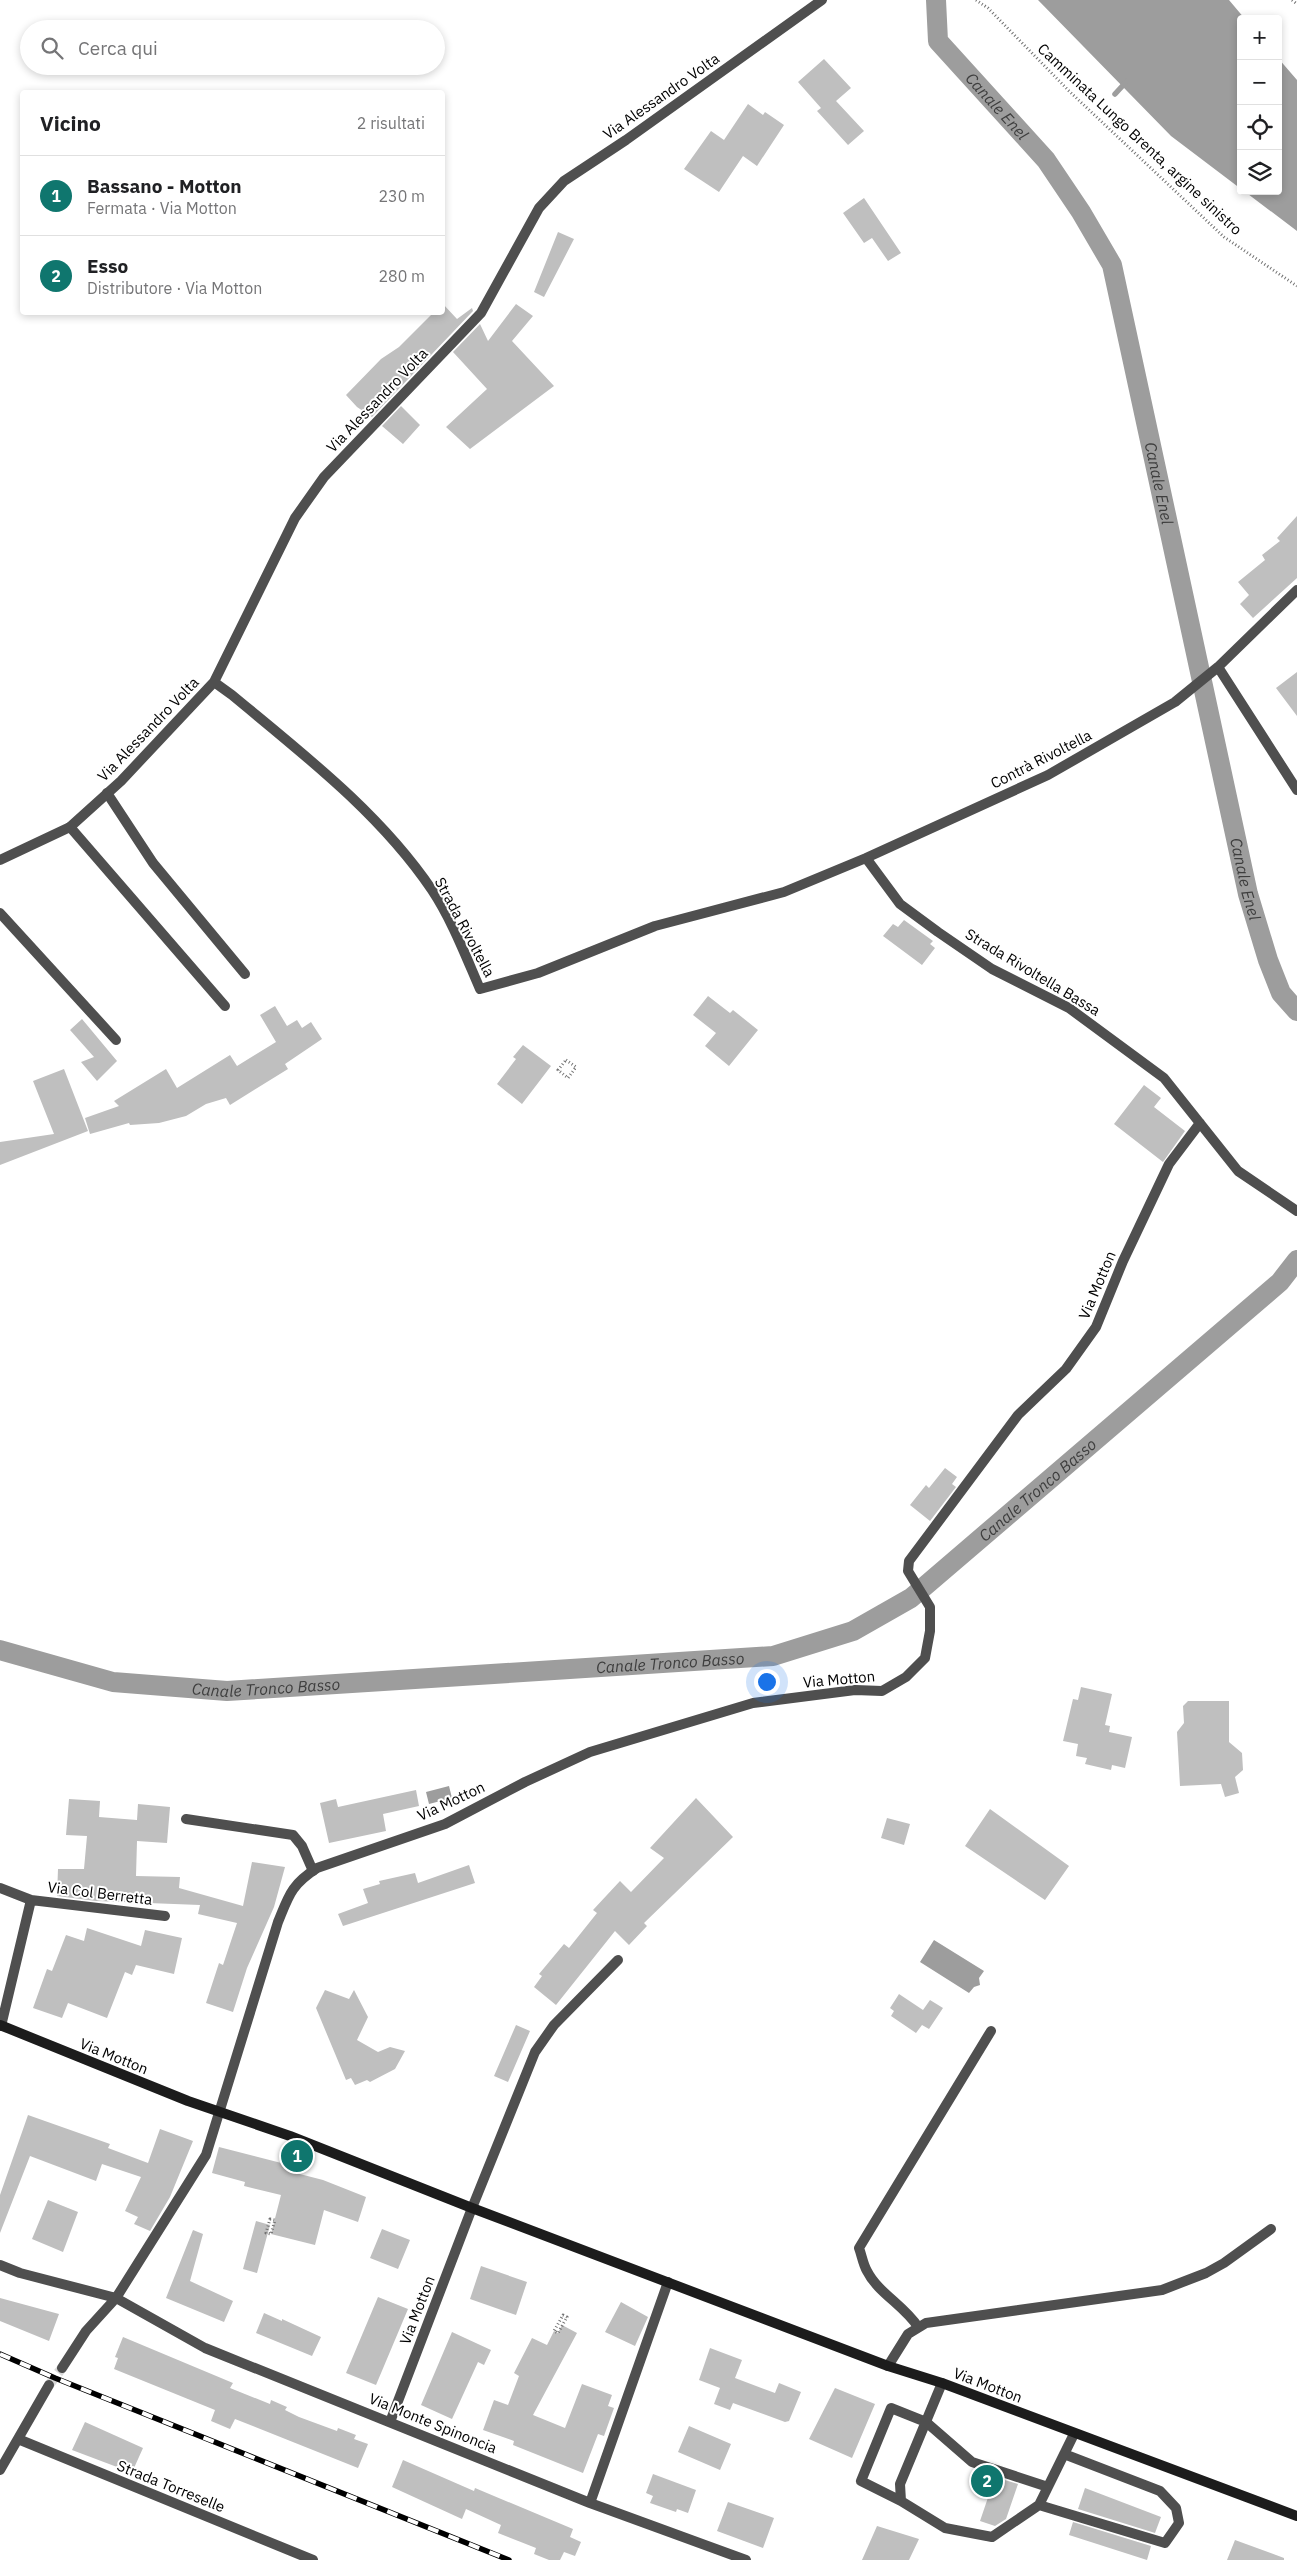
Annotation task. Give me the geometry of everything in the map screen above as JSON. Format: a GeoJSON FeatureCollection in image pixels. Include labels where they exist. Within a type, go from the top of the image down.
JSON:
{"type":"FeatureCollection","features":[{"type":"Feature","properties":{"kind":"main road","name":"Via Motton"},"geometry":{"type":"LineString","coordinates":[[1,2025],[188,2102],[219,2110],[888,2366],[942,2383],[1297,2516]]}},
{"type":"Feature","properties":{"kind":"street","name":"Via Alessandro Volta"},"geometry":{"type":"LineString","coordinates":[[0,860],[70,827],[107,793],[214,682],[295,518],[324,477],[481,313],[539,208],[564,181],[626,140],[822,0]]}},
{"type":"Feature","properties":{"kind":"street","name":"Contrà Rivoltella"},"geometry":{"type":"LineString","coordinates":[[866,858],[1048,775],[1175,702],[1218,667],[1297,590]]}},
{"type":"Feature","properties":{"kind":"street"},"geometry":{"type":"LineString","coordinates":[[1218,667],[1297,790]]}},
{"type":"Feature","properties":{"kind":"street","name":"Strada Rivoltella"},"geometry":{"type":"LineString","coordinates":[[214,682],[318,768],[385,830],[432,891],[480,989],[538,973],[655,926],[784,892],[866,858]]}},
{"type":"Feature","properties":{"kind":"street"},"geometry":{"type":"LineString","coordinates":[[107,793],[153,863],[244,974]]}},
{"type":"Feature","properties":{"kind":"street"},"geometry":{"type":"LineString","coordinates":[[70,827],[225,1006]]}},
{"type":"Feature","properties":{"kind":"street","name":"Strada Rivoltella Bassa"},"geometry":{"type":"LineString","coordinates":[[866,858],[900,904],[992,969],[1069,1008],[1164,1078],[1238,1171],[1297,1210]]}},
{"type":"Feature","properties":{"kind":"street"},"geometry":{"type":"LineString","coordinates":[[0,913],[116,1040]]}},
{"type":"Feature","properties":{"kind":"street","name":"Via Motton"},"geometry":{"type":"LineString","coordinates":[[219,2110],[278,1922],[291,1889],[313,1870],[445,1824],[525,1782],[590,1752],[753,1703],[855,1690],[882,1691],[906,1677],[925,1658],[930,1631],[930,1607],[908,1571],[909,1561],[1018,1415],[1066,1369],[1096,1327],[1123,1261],[1170,1164],[1200,1123]]}},
{"type":"Feature","properties":{"kind":"street"},"geometry":{"type":"LineString","coordinates":[[186,1819],[293,1835],[302,1846],[313,1870]]}},
{"type":"Feature","properties":{"kind":"street","name":"Via Col Berretta"},"geometry":{"type":"LineString","coordinates":[[0,1888],[31,1900],[165,1916]]}},
{"type":"Feature","properties":{"kind":"street","name":"Via Col Berretta"},"geometry":{"type":"LineString","coordinates":[[1,2025],[31,1900]]}},
{"type":"Feature","properties":{"kind":"street"},"geometry":{"type":"LineString","coordinates":[[472,2208],[535,2052],[554,2025],[618,1960]]}},
{"type":"Feature","properties":{"kind":"street"},"geometry":{"type":"LineString","coordinates":[[918,2327],[910,2314],[888,2295],[868,2272],[859,2248],[991,2031]]}},
{"type":"Feature","properties":{"kind":"street"},"geometry":{"type":"LineString","coordinates":[[62,2368],[86,2331],[116,2298],[206,2155],[219,2110]]}},
{"type":"Feature","properties":{"kind":"street","name":"Via Motton"},"geometry":{"type":"LineString","coordinates":[[390,2422],[472,2208]]}},
{"type":"Feature","properties":{"kind":"street"},"geometry":{"type":"LineString","coordinates":[[888,2366],[908,2334],[926,2323],[1162,2290],[1218,2266],[1271,2229]]}},
{"type":"Feature","properties":{"kind":"street","name":"Via Monte Spinoncia"},"geometry":{"type":"LineString","coordinates":[[0,2265],[20,2273],[116,2298],[205,2348],[590,2503],[746,2560]]}},
{"type":"Feature","properties":{"kind":"street"},"geometry":{"type":"LineString","coordinates":[[590,2503],[668,2282]]}},
{"type":"Feature","properties":{"kind":"street"},"geometry":{"type":"LineString","coordinates":[[901,2502],[900,2484],[942,2383]]}},
{"type":"Feature","properties":{"kind":"street"},"geometry":{"type":"LineString","coordinates":[[0,2470],[50,2385]]}},
{"type":"Feature","properties":{"kind":"street"},"geometry":{"type":"LineString","coordinates":[[1048,2486],[972,2462],[926,2422],[891,2408],[861,2481],[945,2528],[992,2537],[1038,2506],[1048,2486],[1074,2434]]}},
{"type":"Feature","properties":{"kind":"street","name":"Strada Torreselle"},"geometry":{"type":"LineString","coordinates":[[18,2439],[313,2560]]}},
{"type":"Feature","properties":{"kind":"street"},"geometry":{"type":"LineString","coordinates":[[1038,2506],[1165,2543],[1179,2523],[1176,2508],[1160,2491],[1064,2454]]}},
{"type":"Feature","properties":{"kind":"path","name":"Camminata Lungo Brenta, argine sinistro"},"geometry":{"type":"LineString","coordinates":[[976,0],[988,8],[1069,91],[1224,237],[1297,286]]}},
{"type":"Feature","properties":{"kind":"path"},"geometry":{"type":"LineString","coordinates":[[1292,0],[1297,4]]}},
{"type":"Feature","properties":{"kind":"path"},"geometry":{"type":"LineString","coordinates":[[566,1060],[576,1067],[568,1078],[558,1070],[566,1060]]}},
{"type":"Feature","properties":{"kind":"path"},"geometry":{"type":"LineString","coordinates":[[563,2315],[566,2317],[558,2333],[554,2331],[563,2315]]}},
{"type":"Feature","properties":{"kind":"shaded area"},"geometry":{"type":"Polygon","coordinates":[[[1038,0],[1229,0],[1242,15],[1237,15],[1237,186],[1171,136],[1038,0]]]}},
{"type":"Feature","properties":{"kind":"shaded area"},"geometry":{"type":"Polygon","coordinates":[[[1282,63],[1297,80],[1297,231],[1249,195],[1282,195],[1282,63]]]}},
{"type":"Feature","properties":{"kind":"shaded area"},"geometry":{"type":"Polygon","coordinates":[[[449,1786],[452,1798],[429,1804],[426,1792],[449,1786]]]}},
{"type":"Feature","properties":{"kind":"shaded area"},"geometry":{"type":"Polygon","coordinates":[[[934,1940],[984,1971],[979,1978],[980,1985],[974,1987],[969,1993],[920,1962],[934,1940]]]}},
{"type":"Feature","properties":{"kind":"building"},"geometry":{"type":"Polygon","coordinates":[[[824,59],[851,88],[836,101],[864,131],[848,145],[817,111],[821,108],[798,82],[824,59]]]}},
{"type":"Feature","properties":{"kind":"building"},"geometry":{"type":"Polygon","coordinates":[[[748,104],[763,115],[765,112],[784,125],[757,166],[743,156],[719,192],[684,169],[711,131],[724,140],[748,104]]]}},
{"type":"Feature","properties":{"kind":"building"},"geometry":{"type":"Polygon","coordinates":[[[864,198],[901,253],[888,261],[872,238],[864,243],[843,213],[864,198]]]}},
{"type":"Feature","properties":{"kind":"building"},"geometry":{"type":"Polygon","coordinates":[[[558,232],[574,239],[544,297],[534,292],[558,232]]]}},
{"type":"Feature","properties":{"kind":"building"},"geometry":{"type":"Polygon","coordinates":[[[516,304],[533,316],[512,341],[554,386],[470,449],[446,427],[487,389],[453,352],[480,324],[488,341],[516,304]]]}},
{"type":"Feature","properties":{"kind":"building"},"geometry":{"type":"Polygon","coordinates":[[[445,306],[457,319],[472,308],[473,311],[372,417],[357,407],[346,395],[381,359],[399,347],[431,315],[445,315],[445,306]]]}},
{"type":"Feature","properties":{"kind":"building"},"geometry":{"type":"Polygon","coordinates":[[[401,406],[420,425],[403,444],[382,426],[401,406]]]}},
{"type":"Feature","properties":{"kind":"building"},"geometry":{"type":"Polygon","coordinates":[[[1297,516],[1297,578],[1253,618],[1240,604],[1249,595],[1238,582],[1265,560],[1262,555],[1280,541],[1277,538],[1297,516]]]}},
{"type":"Feature","properties":{"kind":"building"},"geometry":{"type":"Polygon","coordinates":[[[1297,672],[1297,716],[1276,688],[1297,672]]]}},
{"type":"Feature","properties":{"kind":"building"},"geometry":{"type":"Polygon","coordinates":[[[904,920],[933,941],[930,944],[935,948],[922,965],[883,936],[893,924],[898,927],[904,920]]]}},
{"type":"Feature","properties":{"kind":"building"},"geometry":{"type":"Polygon","coordinates":[[[708,996],[730,1013],[733,1010],[758,1030],[729,1066],[705,1046],[716,1033],[693,1015],[708,996]]]}},
{"type":"Feature","properties":{"kind":"building"},"geometry":{"type":"Polygon","coordinates":[[[275,1006],[287,1026],[297,1020],[302,1028],[311,1022],[322,1039],[285,1064],[288,1069],[230,1105],[226,1098],[206,1104],[186,1116],[159,1123],[130,1125],[129,1123],[90,1134],[85,1118],[119,1106],[114,1101],[166,1069],[177,1088],[230,1055],[237,1066],[276,1042],[260,1015],[275,1006]]]}},
{"type":"Feature","properties":{"kind":"building"},"geometry":{"type":"Polygon","coordinates":[[[82,1019],[117,1061],[97,1081],[81,1062],[94,1057],[70,1030],[82,1019]]]}},
{"type":"Feature","properties":{"kind":"building"},"geometry":{"type":"Polygon","coordinates":[[[523,1045],[551,1066],[522,1104],[497,1084],[516,1059],[513,1057],[523,1045]]]}},
{"type":"Feature","properties":{"kind":"building"},"geometry":{"type":"Polygon","coordinates":[[[64,1069],[88,1131],[0,1165],[0,1142],[54,1134],[33,1081],[64,1069]]]}},
{"type":"Feature","properties":{"kind":"building"},"geometry":{"type":"Polygon","coordinates":[[[1144,1085],[1161,1098],[1154,1107],[1185,1131],[1163,1162],[1114,1124],[1144,1085]]]}},
{"type":"Feature","properties":{"kind":"building"},"geometry":{"type":"Polygon","coordinates":[[[945,1468],[957,1477],[952,1484],[956,1487],[930,1521],[910,1505],[926,1485],[929,1488],[945,1468]]]}},
{"type":"Feature","properties":{"kind":"building"},"geometry":{"type":"Polygon","coordinates":[[[1081,1687],[1112,1694],[1105,1725],[1110,1726],[1109,1732],[1132,1737],[1125,1768],[1112,1765],[1111,1770],[1085,1764],[1087,1758],[1076,1756],[1078,1744],[1063,1741],[1073,1699],[1078,1700],[1081,1687]]]}},
{"type":"Feature","properties":{"kind":"building"},"geometry":{"type":"Polygon","coordinates":[[[1188,1701],[1229,1701],[1229,1742],[1242,1753],[1243,1770],[1235,1777],[1239,1793],[1225,1797],[1221,1784],[1180,1786],[1177,1732],[1184,1723],[1183,1706],[1188,1701]]]}},
{"type":"Feature","properties":{"kind":"building"},"geometry":{"type":"Polygon","coordinates":[[[416,1790],[419,1806],[383,1814],[386,1831],[329,1843],[320,1803],[336,1799],[338,1807],[416,1790]]]}},
{"type":"Feature","properties":{"kind":"building"},"geometry":{"type":"Polygon","coordinates":[[[696,1798],[733,1837],[644,1923],[647,1926],[629,1945],[615,1931],[556,2005],[534,1987],[542,1976],[539,1974],[564,1944],[569,1948],[597,1913],[593,1910],[620,1881],[631,1892],[664,1858],[650,1848],[696,1798]]]}},
{"type":"Feature","properties":{"kind":"building"},"geometry":{"type":"Polygon","coordinates":[[[69,1799],[100,1801],[99,1817],[137,1820],[138,1804],[170,1807],[167,1843],[137,1841],[136,1876],[180,1877],[179,1888],[243,1906],[252,1862],[285,1867],[274,1907],[247,1968],[233,2012],[206,2003],[219,1963],[223,1965],[237,1923],[198,1914],[200,1905],[96,1901],[57,1896],[58,1869],[84,1869],[87,1836],[66,1835],[69,1799]]]}},
{"type":"Feature","properties":{"kind":"building"},"geometry":{"type":"Polygon","coordinates":[[[990,1809],[1069,1866],[1045,1900],[965,1846],[990,1809]]]}},
{"type":"Feature","properties":{"kind":"building"},"geometry":{"type":"Polygon","coordinates":[[[887,1818],[910,1824],[904,1845],[881,1838],[887,1818]]]}},
{"type":"Feature","properties":{"kind":"building"},"geometry":{"type":"Polygon","coordinates":[[[469,1865],[475,1883],[343,1926],[338,1914],[368,1903],[363,1889],[380,1884],[379,1881],[415,1873],[418,1883],[469,1865]]]}},
{"type":"Feature","properties":{"kind":"building"},"geometry":{"type":"Polygon","coordinates":[[[87,1928],[141,1946],[145,1930],[182,1938],[174,1974],[136,1965],[132,1975],[125,1972],[107,2018],[68,2003],[62,2018],[33,2008],[47,1969],[52,1971],[66,1935],[84,1941],[87,1928]]]}},
{"type":"Feature","properties":{"kind":"building"},"geometry":{"type":"Polygon","coordinates":[[[325,1990],[349,1999],[354,1990],[368,2017],[357,2040],[378,2052],[390,2047],[405,2051],[395,2069],[370,2082],[367,2080],[355,2085],[351,2078],[346,2080],[316,2008],[325,1990]]]}},
{"type":"Feature","properties":{"kind":"building"},"geometry":{"type":"Polygon","coordinates":[[[899,1994],[923,2010],[930,2000],[943,2008],[929,2029],[922,2025],[916,2033],[891,2016],[894,2011],[890,2008],[899,1994]]]}},
{"type":"Feature","properties":{"kind":"building"},"geometry":{"type":"Polygon","coordinates":[[[516,2025],[530,2031],[508,2082],[494,2076],[516,2025]]]}},
{"type":"Feature","properties":{"kind":"building"},"geometry":{"type":"Polygon","coordinates":[[[28,2115],[110,2144],[108,2148],[148,2163],[160,2129],[193,2141],[170,2197],[150,2231],[134,2224],[138,2217],[125,2211],[141,2177],[102,2164],[96,2181],[30,2156],[0,2233],[0,2195],[28,2115]]]}},
{"type":"Feature","properties":{"kind":"building"},"geometry":{"type":"Polygon","coordinates":[[[219,2147],[293,2166],[292,2172],[323,2180],[366,2197],[358,2222],[324,2210],[315,2245],[271,2234],[281,2195],[244,2186],[245,2182],[212,2173],[219,2147]]]}},
{"type":"Feature","properties":{"kind":"building"},"geometry":{"type":"Polygon","coordinates":[[[48,2200],[78,2212],[63,2252],[32,2239],[48,2200]]]}},
{"type":"Feature","properties":{"kind":"building"},"geometry":{"type":"Polygon","coordinates":[[[256,2221],[270,2225],[257,2273],[243,2269],[256,2221]]]}},
{"type":"Feature","properties":{"kind":"building"},"geometry":{"type":"Polygon","coordinates":[[[382,2229],[410,2240],[398,2269],[370,2258],[382,2229]]]}},
{"type":"Feature","properties":{"kind":"building"},"geometry":{"type":"Polygon","coordinates":[[[193,2230],[203,2234],[190,2281],[233,2301],[224,2322],[166,2298],[193,2230]]]}},
{"type":"Feature","properties":{"kind":"building"},"geometry":{"type":"Polygon","coordinates":[[[481,2266],[527,2282],[516,2315],[470,2299],[481,2266]]]}},
{"type":"Feature","properties":{"kind":"building"},"geometry":{"type":"Polygon","coordinates":[[[378,2297],[408,2309],[376,2385],[346,2373],[378,2297]]]}},
{"type":"Feature","properties":{"kind":"building"},"geometry":{"type":"Polygon","coordinates":[[[0,2298],[59,2314],[49,2341],[0,2321],[0,2298]]]}},
{"type":"Feature","properties":{"kind":"building"},"geometry":{"type":"Polygon","coordinates":[[[621,2302],[648,2317],[635,2346],[605,2332],[621,2302]]]}},
{"type":"Feature","properties":{"kind":"building"},"geometry":{"type":"Polygon","coordinates":[[[264,2313],[321,2337],[312,2356],[256,2333],[264,2313]]]}},
{"type":"Feature","properties":{"kind":"building"},"geometry":{"type":"Polygon","coordinates":[[[562,2325],[577,2333],[533,2415],[565,2428],[582,2384],[612,2395],[608,2406],[614,2408],[604,2436],[598,2434],[583,2473],[513,2445],[514,2441],[483,2430],[494,2400],[508,2405],[519,2376],[514,2373],[532,2338],[547,2345],[554,2331],[558,2333],[562,2325]]]}},
{"type":"Feature","properties":{"kind":"building"},"geometry":{"type":"Polygon","coordinates":[[[452,2332],[491,2350],[484,2365],[478,2362],[452,2419],[421,2405],[452,2332]]]}},
{"type":"Feature","properties":{"kind":"building"},"geometry":{"type":"Polygon","coordinates":[[[123,2337],[233,2383],[230,2388],[270,2404],[271,2400],[287,2407],[285,2410],[299,2417],[337,2431],[338,2428],[356,2435],[354,2439],[368,2444],[358,2468],[235,2419],[230,2429],[211,2421],[215,2410],[114,2369],[118,2358],[115,2357],[123,2337]]]}},
{"type":"Feature","properties":{"kind":"building"},"geometry":{"type":"Polygon","coordinates":[[[710,2348],[742,2360],[735,2378],[775,2393],[779,2383],[801,2392],[789,2421],[785,2422],[733,2403],[730,2410],[714,2404],[720,2388],[699,2380],[710,2348]]]}},
{"type":"Feature","properties":{"kind":"building"},"geometry":{"type":"Polygon","coordinates":[[[835,2388],[875,2404],[852,2458],[809,2439],[835,2388]]]}},
{"type":"Feature","properties":{"kind":"building"},"geometry":{"type":"Polygon","coordinates":[[[85,2422],[143,2448],[134,2468],[119,2461],[117,2467],[72,2450],[85,2422]]]}},
{"type":"Feature","properties":{"kind":"building"},"geometry":{"type":"Polygon","coordinates":[[[689,2426],[731,2444],[720,2470],[678,2452],[689,2426]]]}},
{"type":"Feature","properties":{"kind":"building"},"geometry":{"type":"Polygon","coordinates":[[[403,2460],[474,2491],[475,2488],[573,2529],[570,2537],[581,2542],[575,2556],[564,2552],[560,2560],[549,2560],[534,2554],[536,2548],[498,2533],[501,2525],[466,2509],[462,2519],[392,2487],[403,2460]]]}},
{"type":"Feature","properties":{"kind":"building"},"geometry":{"type":"Polygon","coordinates":[[[653,2474],[696,2490],[688,2513],[677,2509],[676,2512],[650,2503],[653,2496],[646,2493],[653,2474]]]}},
{"type":"Feature","properties":{"kind":"building"},"geometry":{"type":"Polygon","coordinates":[[[995,2477],[1018,2484],[1006,2519],[995,2526],[980,2521],[995,2477]]]}},
{"type":"Feature","properties":{"kind":"building"},"geometry":{"type":"Polygon","coordinates":[[[1085,2488],[1161,2517],[1155,2533],[1078,2509],[1085,2488]]]}},
{"type":"Feature","properties":{"kind":"building"},"geometry":{"type":"Polygon","coordinates":[[[728,2502],[774,2518],[763,2548],[717,2531],[728,2502]]]}},
{"type":"Feature","properties":{"kind":"building"},"geometry":{"type":"Polygon","coordinates":[[[1073,2522],[1151,2546],[1147,2560],[1069,2535],[1073,2522]]]}},
{"type":"Feature","properties":{"kind":"building"},"geometry":{"type":"Polygon","coordinates":[[[877,2526],[919,2539],[909,2560],[862,2560],[877,2526]]]}},
{"type":"Feature","properties":{"kind":"building"},"geometry":{"type":"Polygon","coordinates":[[[1235,2540],[1284,2558],[1284,2560],[1227,2560],[1235,2540]]]}},
{"type":"Feature","properties":{"kind":"waterway","name":"Canale Enel"},"geometry":{"type":"LineString","coordinates":[[936,0],[938,41],[1046,160],[1081,212],[1112,265],[1248,894],[1268,960],[1281,993],[1297,1011]]}},
{"type":"Feature","properties":{"kind":"waterway","name":"Canale Enel"},"geometry":{"type":"LineString","coordinates":[[1115,94],[1127,81]]}},
{"type":"Feature","properties":{"kind":"waterway","name":"Canale Tronco Basso"},"geometry":{"type":"LineString","coordinates":[[0,1650],[113,1682],[227,1691],[773,1656],[853,1631],[911,1598],[1280,1282],[1297,1260]]}},
{"type":"Feature","properties":{"kind":"tunnel"},"geometry":{"type":"LineString","coordinates":[[49,2385],[62,2368]]}},
{"type":"Feature","properties":{"kind":"railway"},"geometry":{"type":"LineString","coordinates":[[0,2354],[55,2378],[509,2560]]}},
{"type":"Feature","properties":{"kind":"place","name":"Bassano - Motton"},"geometry":{"type":"Point","coordinates":[297,2156]}},
{"type":"Feature","properties":{"kind":"place","name":"Esso"},"geometry":{"type":"Point","coordinates":[987,2481]}}]}
